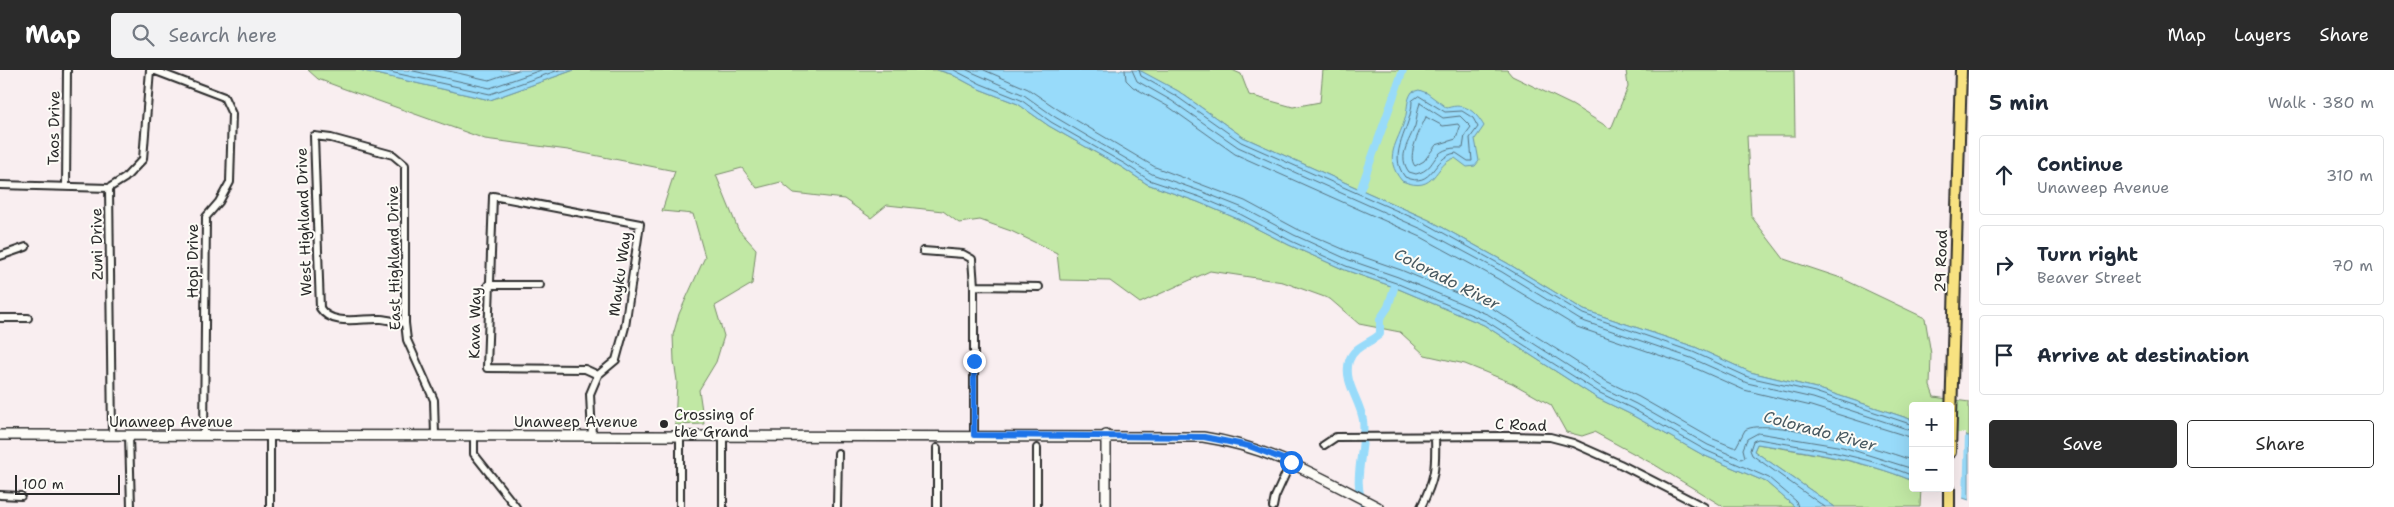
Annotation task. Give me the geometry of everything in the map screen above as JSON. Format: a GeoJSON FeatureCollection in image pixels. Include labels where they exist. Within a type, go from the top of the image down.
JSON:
{"type":"FeatureCollection","features":[{"type":"Feature","properties":{"kind":"main road","name":"29 Road"},"geometry":{"type":"LineString","coordinates":[[1950,447],[1961,70]]}},
{"type":"Feature","properties":{"kind":"main road","name":"Unaweep Avenue"},"geometry":{"type":"LineString","coordinates":[[0,435],[1106,435],[1204,437],[1249,446],[1291,462],[1378,507]]}},
{"type":"Feature","properties":{"kind":"main road"},"geometry":{"type":"LineString","coordinates":[[1106,435],[1106,507]]}},
{"type":"Feature","properties":{"kind":"main road"},"geometry":{"type":"LineString","coordinates":[[1949,492],[1949,507]]}},
{"type":"Feature","properties":{"kind":"street","name":"Taos Drive"},"geometry":{"type":"LineString","coordinates":[[66,187],[67,70]]}},
{"type":"Feature","properties":{"kind":"street","name":"Hopi Drive"},"geometry":{"type":"LineString","coordinates":[[152,70],[224,97],[232,114],[230,182],[219,202],[206,217],[204,436]]}},
{"type":"Feature","properties":{"kind":"street","name":"Zuni Drive"},"geometry":{"type":"LineString","coordinates":[[112,435],[108,188],[125,178],[143,160],[152,70]]}},
{"type":"Feature","properties":{"kind":"street","name":"East Highland Drive"},"geometry":{"type":"LineString","coordinates":[[314,136],[331,138],[394,155],[405,165],[405,323],[407,340],[434,400],[435,435]]}},
{"type":"Feature","properties":{"kind":"street","name":"West Highland Drive"},"geometry":{"type":"LineString","coordinates":[[314,136],[320,308],[330,317],[342,319],[380,319],[405,323]]}},
{"type":"Feature","properties":{"kind":"street"},"geometry":{"type":"LineString","coordinates":[[0,185],[108,188]]}},
{"type":"Feature","properties":{"kind":"street","name":"Kava Way"},"geometry":{"type":"LineString","coordinates":[[493,196],[488,285],[487,368],[585,369],[598,375]]}},
{"type":"Feature","properties":{"kind":"street","name":"Mayku Way"},"geometry":{"type":"LineString","coordinates":[[493,196],[640,224],[625,327],[616,360],[598,375],[590,394],[592,436]]}},
{"type":"Feature","properties":{"kind":"street"},"geometry":{"type":"LineString","coordinates":[[0,256],[26,247]]}},
{"type":"Feature","properties":{"kind":"street"},"geometry":{"type":"LineString","coordinates":[[923,251],[969,255],[973,263],[974,435]]}},
{"type":"Feature","properties":{"kind":"street"},"geometry":{"type":"LineString","coordinates":[[488,285],[540,285]]}},
{"type":"Feature","properties":{"kind":"street"},"geometry":{"type":"LineString","coordinates":[[974,286],[1038,287]]}},
{"type":"Feature","properties":{"kind":"street"},"geometry":{"type":"LineString","coordinates":[[0,318],[28,318]]}},
{"type":"Feature","properties":{"kind":"street"},"geometry":{"type":"LineString","coordinates":[[129,435],[131,507]]}},
{"type":"Feature","properties":{"kind":"street"},"geometry":{"type":"LineString","coordinates":[[270,435],[270,507]]}},
{"type":"Feature","properties":{"kind":"street"},"geometry":{"type":"LineString","coordinates":[[723,435],[723,507]]}},
{"type":"Feature","properties":{"kind":"street"},"geometry":{"type":"LineString","coordinates":[[474,436],[474,454],[516,507]]}},
{"type":"Feature","properties":{"kind":"street"},"geometry":{"type":"LineString","coordinates":[[680,436],[680,507]]}},
{"type":"Feature","properties":{"kind":"street","name":"C Road"},"geometry":{"type":"LineString","coordinates":[[1324,445],[1336,437],[1542,437],[1573,442],[1704,507]]}},
{"type":"Feature","properties":{"kind":"street"},"geometry":{"type":"LineString","coordinates":[[1421,507],[1436,472],[1435,437]]}},
{"type":"Feature","properties":{"kind":"street"},"geometry":{"type":"LineString","coordinates":[[937,448],[937,507]]}},
{"type":"Feature","properties":{"kind":"street"},"geometry":{"type":"LineString","coordinates":[[1037,448],[1037,507]]}},
{"type":"Feature","properties":{"kind":"street"},"geometry":{"type":"LineString","coordinates":[[837,507],[838,453]]}},
{"type":"Feature","properties":{"kind":"street"},"geometry":{"type":"LineString","coordinates":[[1273,507],[1275,497],[1291,462]]}},
{"type":"Feature","properties":{"kind":"street"},"geometry":{"type":"LineString","coordinates":[[0,495],[21,496]]}},
{"type":"Feature","properties":{"kind":"green space"},"geometry":{"type":"Polygon","coordinates":[[[308,70],[359,70],[490,100],[574,70],[937,70],[951,74],[979,89],[1018,104],[1049,126],[1123,168],[1147,184],[1198,202],[1345,270],[1394,287],[1484,325],[1597,398],[1630,414],[1703,455],[1766,482],[1795,507],[1724,507],[1655,465],[1594,432],[1582,436],[1566,432],[1551,405],[1512,383],[1465,364],[1425,355],[1400,332],[1359,324],[1330,299],[1283,282],[1210,271],[1140,303],[1110,281],[1060,280],[1057,253],[1011,231],[980,220],[959,223],[943,211],[887,205],[871,218],[844,199],[794,193],[781,182],[757,188],[742,168],[716,175],[738,229],[756,249],[752,284],[715,306],[724,336],[716,362],[699,390],[704,424],[675,425],[677,381],[673,335],[679,314],[705,257],[693,214],[662,211],[675,171],[568,150],[485,139],[318,79],[308,70]]]}},
{"type":"Feature","properties":{"kind":"green space"},"geometry":{"type":"Polygon","coordinates":[[[1138,70],[1232,70],[1241,74],[1249,95],[1293,107],[1320,102],[1323,70],[1507,70],[1512,76],[1572,105],[1611,129],[1628,87],[1626,70],[1794,70],[1795,136],[1747,136],[1751,216],[1784,259],[1841,278],[1925,318],[1931,354],[1930,386],[1934,397],[1969,402],[1969,436],[1954,435],[1954,402],[1909,402],[1909,419],[1816,388],[1750,372],[1695,347],[1584,310],[1507,263],[1429,220],[1243,137],[1178,91],[1138,70]]]}},
{"type":"Feature","properties":{"kind":"green space"},"geometry":{"type":"Polygon","coordinates":[[[1757,444],[1856,462],[1894,474],[1909,480],[1909,492],[1921,492],[1920,507],[1835,507],[1754,451],[1757,444]]]}},
{"type":"Feature","properties":{"kind":"water"},"geometry":{"type":"Polygon","coordinates":[[[359,70],[574,70],[490,100],[359,70]]]}},
{"type":"Feature","properties":{"kind":"water","name":"Colorado River"},"geometry":{"type":"Polygon","coordinates":[[[937,70],[1138,70],[1143,72],[1178,91],[1243,137],[1429,220],[1507,263],[1584,310],[1695,347],[1750,372],[1816,388],[1909,419],[1909,480],[1855,462],[1757,444],[1754,451],[1835,507],[1795,507],[1766,482],[1703,455],[1630,414],[1597,398],[1484,325],[1394,287],[1345,270],[1198,202],[1147,184],[1123,168],[1049,126],[1018,104],[979,89],[951,74],[937,70]]]}},
{"type":"Feature","properties":{"kind":"water"},"geometry":{"type":"Polygon","coordinates":[[[1419,90],[1427,93],[1447,108],[1453,106],[1464,107],[1477,116],[1484,126],[1475,139],[1479,161],[1475,166],[1467,167],[1455,158],[1448,161],[1433,177],[1422,184],[1402,181],[1393,165],[1393,150],[1405,119],[1412,92],[1419,90]]]}},
{"type":"Feature","properties":{"kind":"water"},"geometry":{"type":"Polygon","coordinates":[[[1954,435],[1969,436],[1969,500],[1944,492],[1954,492],[1954,435]]]}},
{"type":"Feature","properties":{"kind":"pier"},"geometry":{"type":"Polygon","coordinates":[[[1954,433],[1965,433],[1963,501],[1938,493],[1954,492],[1954,433]]]}},
{"type":"Feature","properties":{"kind":"waterway"},"geometry":{"type":"LineString","coordinates":[[1361,188],[1403,70]]}},
{"type":"Feature","properties":{"kind":"waterway"},"geometry":{"type":"LineString","coordinates":[[1365,507],[1359,487],[1364,431],[1363,420],[1348,376],[1349,361],[1354,352],[1380,334],[1380,319],[1388,307],[1394,288]]}},
{"type":"Feature","properties":{"kind":"place","name":"Crossing of the Grand"},"geometry":{"type":"Point","coordinates":[664,424]}},
{"type":"Feature","properties":{"kind":"route"},"geometry":{"type":"LineString","coordinates":[[974,361],[974,435],[1175,435],[1204,437],[1249,446],[1291,462]]}}]}
